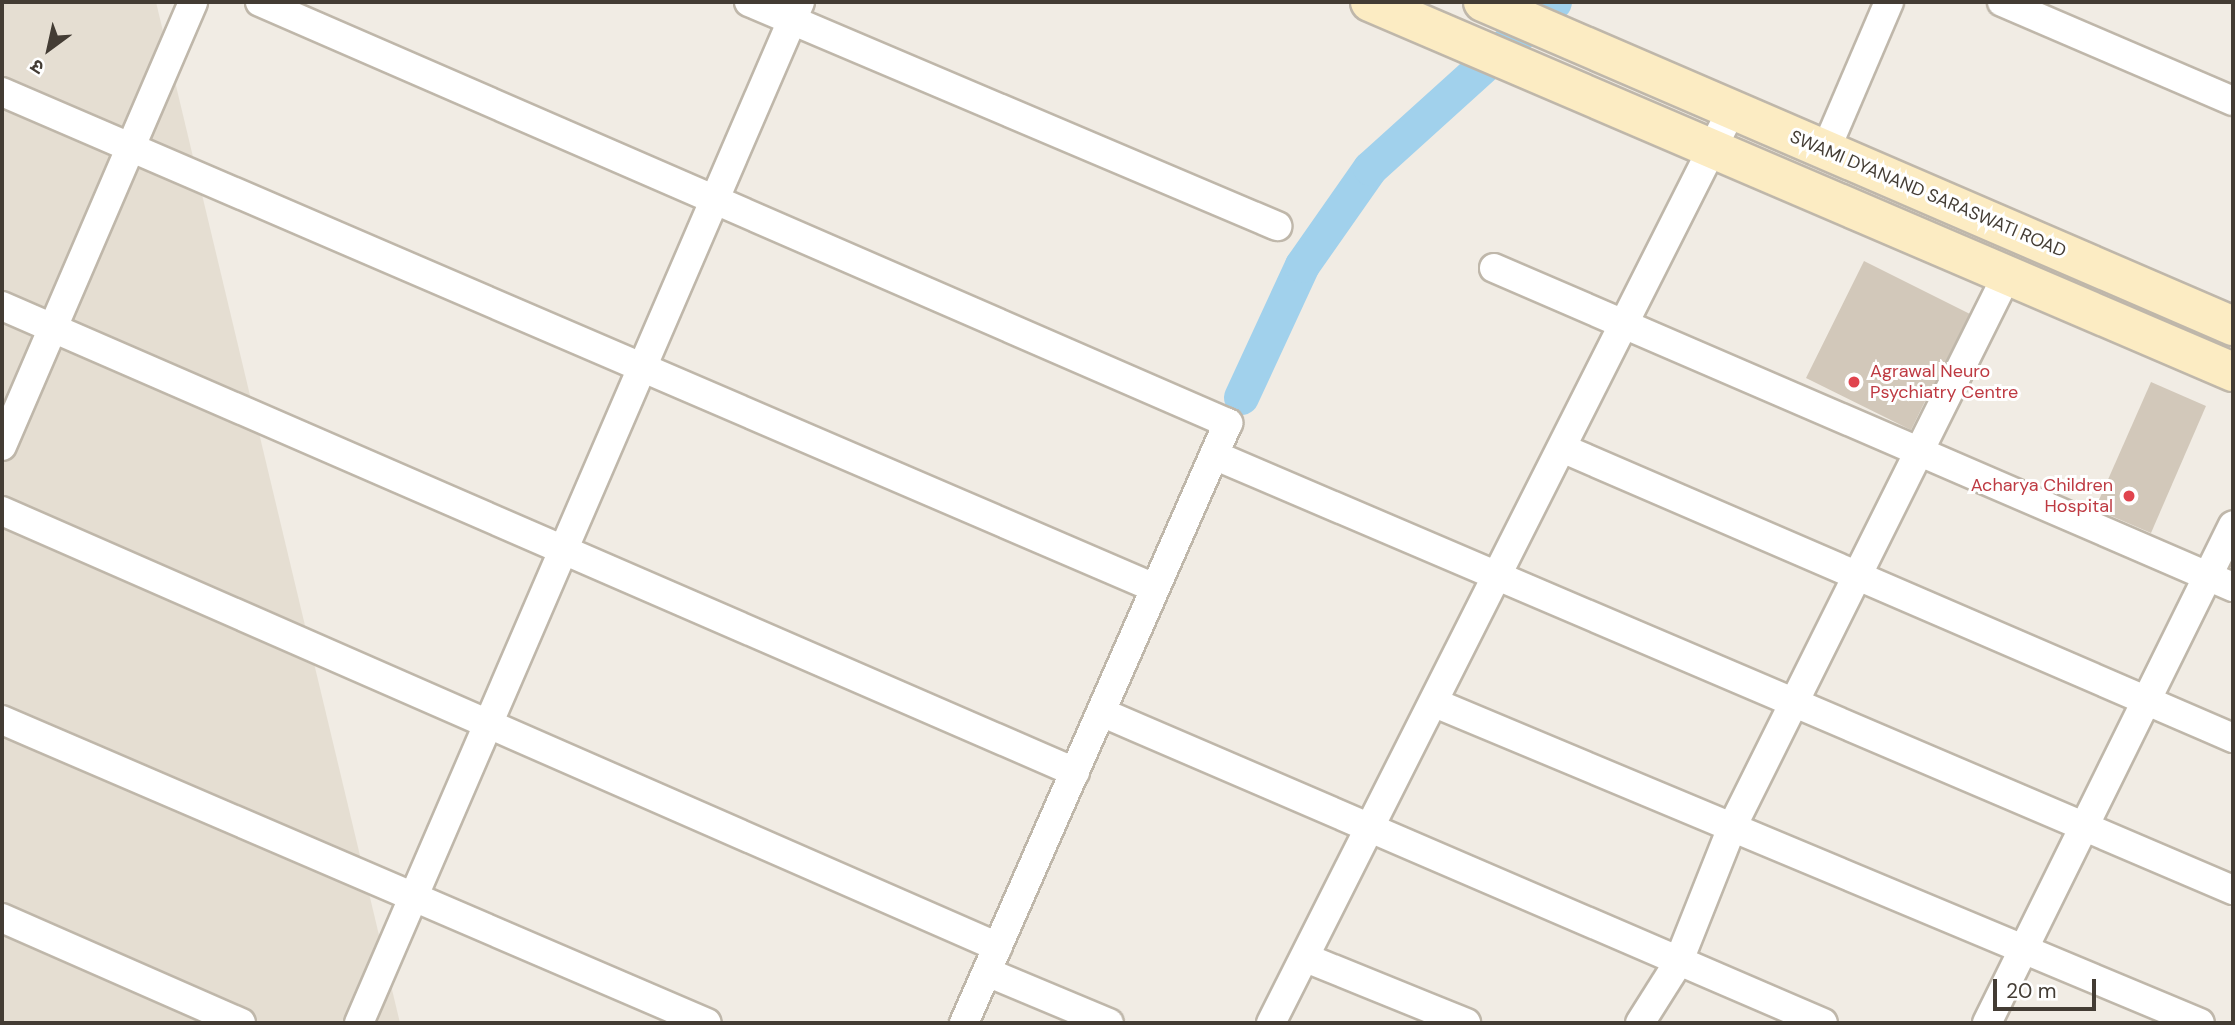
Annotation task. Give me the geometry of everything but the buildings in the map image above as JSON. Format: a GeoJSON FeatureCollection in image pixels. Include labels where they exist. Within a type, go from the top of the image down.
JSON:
{"type":"FeatureCollection","features":[{"type":"Feature","properties":{"kind":"street"},"geometry":{"type":"LineString","coordinates":[[2,446],[193,2]]}},
{"type":"Feature","properties":{"kind":"street"},"geometry":{"type":"LineString","coordinates":[[260,2],[1228,422],[964,1023]]}},
{"type":"Feature","properties":{"kind":"street"},"geometry":{"type":"LineString","coordinates":[[749,2],[796,11],[1276,226]]}},
{"type":"Feature","properties":{"kind":"street"},"geometry":{"type":"LineString","coordinates":[[1370,2],[2233,372]]}},
{"type":"Feature","properties":{"kind":"street","name":"SWAMI DYANAND SARASWATI ROAD"},"geometry":{"type":"LineString","coordinates":[[1483,2],[2233,326]]}},
{"type":"Feature","properties":{"kind":"street"},"geometry":{"type":"LineString","coordinates":[[1826,149],[1889,2]]}},
{"type":"Feature","properties":{"kind":"street"},"geometry":{"type":"LineString","coordinates":[[2002,2],[2233,101]]}},
{"type":"Feature","properties":{"kind":"street"},"geometry":{"type":"LineString","coordinates":[[359,1023],[796,11]]}},
{"type":"Feature","properties":{"kind":"street"},"geometry":{"type":"LineString","coordinates":[[2,92],[1156,588]]}},
{"type":"Feature","properties":{"kind":"street"},"geometry":{"type":"LineString","coordinates":[[1271,1023],[1564,449],[1732,109]]}},
{"type":"Feature","properties":{"kind":"street"},"geometry":{"type":"LineString","coordinates":[[1494,268],[2220,582]]}},
{"type":"Feature","properties":{"kind":"street"},"geometry":{"type":"LineString","coordinates":[[1640,1023],[1678,963],[1731,827],[2007,275]]}},
{"type":"Feature","properties":{"kind":"street"},"geometry":{"type":"LineString","coordinates":[[2,306],[1075,772]]}},
{"type":"Feature","properties":{"kind":"street"},"geometry":{"type":"LineString","coordinates":[[1564,449],[2233,738]]}},
{"type":"Feature","properties":{"kind":"street"},"geometry":{"type":"LineString","coordinates":[[1214,455],[2233,890]]}},
{"type":"Feature","properties":{"kind":"street"},"geometry":{"type":"LineString","coordinates":[[2,511],[488,724],[992,959],[1109,1023]]}},
{"type":"Feature","properties":{"kind":"street"},"geometry":{"type":"LineString","coordinates":[[1987,1023],[2147,700],[2220,582],[2233,524]]}},
{"type":"Feature","properties":{"kind":"street"},"geometry":{"type":"LineString","coordinates":[[1435,703],[2200,1023]]}},
{"type":"Feature","properties":{"kind":"street"},"geometry":{"type":"LineString","coordinates":[[1101,712],[1370,832],[1823,1023]]}},
{"type":"Feature","properties":{"kind":"street"},"geometry":{"type":"LineString","coordinates":[[2,720],[707,1023]]}},
{"type":"Feature","properties":{"kind":"street"},"geometry":{"type":"LineString","coordinates":[[2,918],[241,1023]]}},
{"type":"Feature","properties":{"kind":"street"},"geometry":{"type":"LineString","coordinates":[[1306,958],[1466,1023]]}},
{"type":"Feature","properties":{"kind":"shaded area"},"geometry":{"type":"Polygon","coordinates":[[[2,2],[156,2],[400,1023],[2,1023],[2,2]]]}},
{"type":"Feature","properties":{"kind":"waterway"},"geometry":{"type":"LineString","coordinates":[[1241,397],[1302,265],[1370,168],[1554,2]]}},
{"type":"Feature","properties":{"kind":"place","name":"Agrawal Neuro Psychiatry Centre"},"geometry":{"type":"Point","coordinates":[1854,382]}},
{"type":"Feature","properties":{"kind":"place","name":"Acharya Children Hospital"},"geometry":{"type":"Point","coordinates":[2129,496]}}]}
